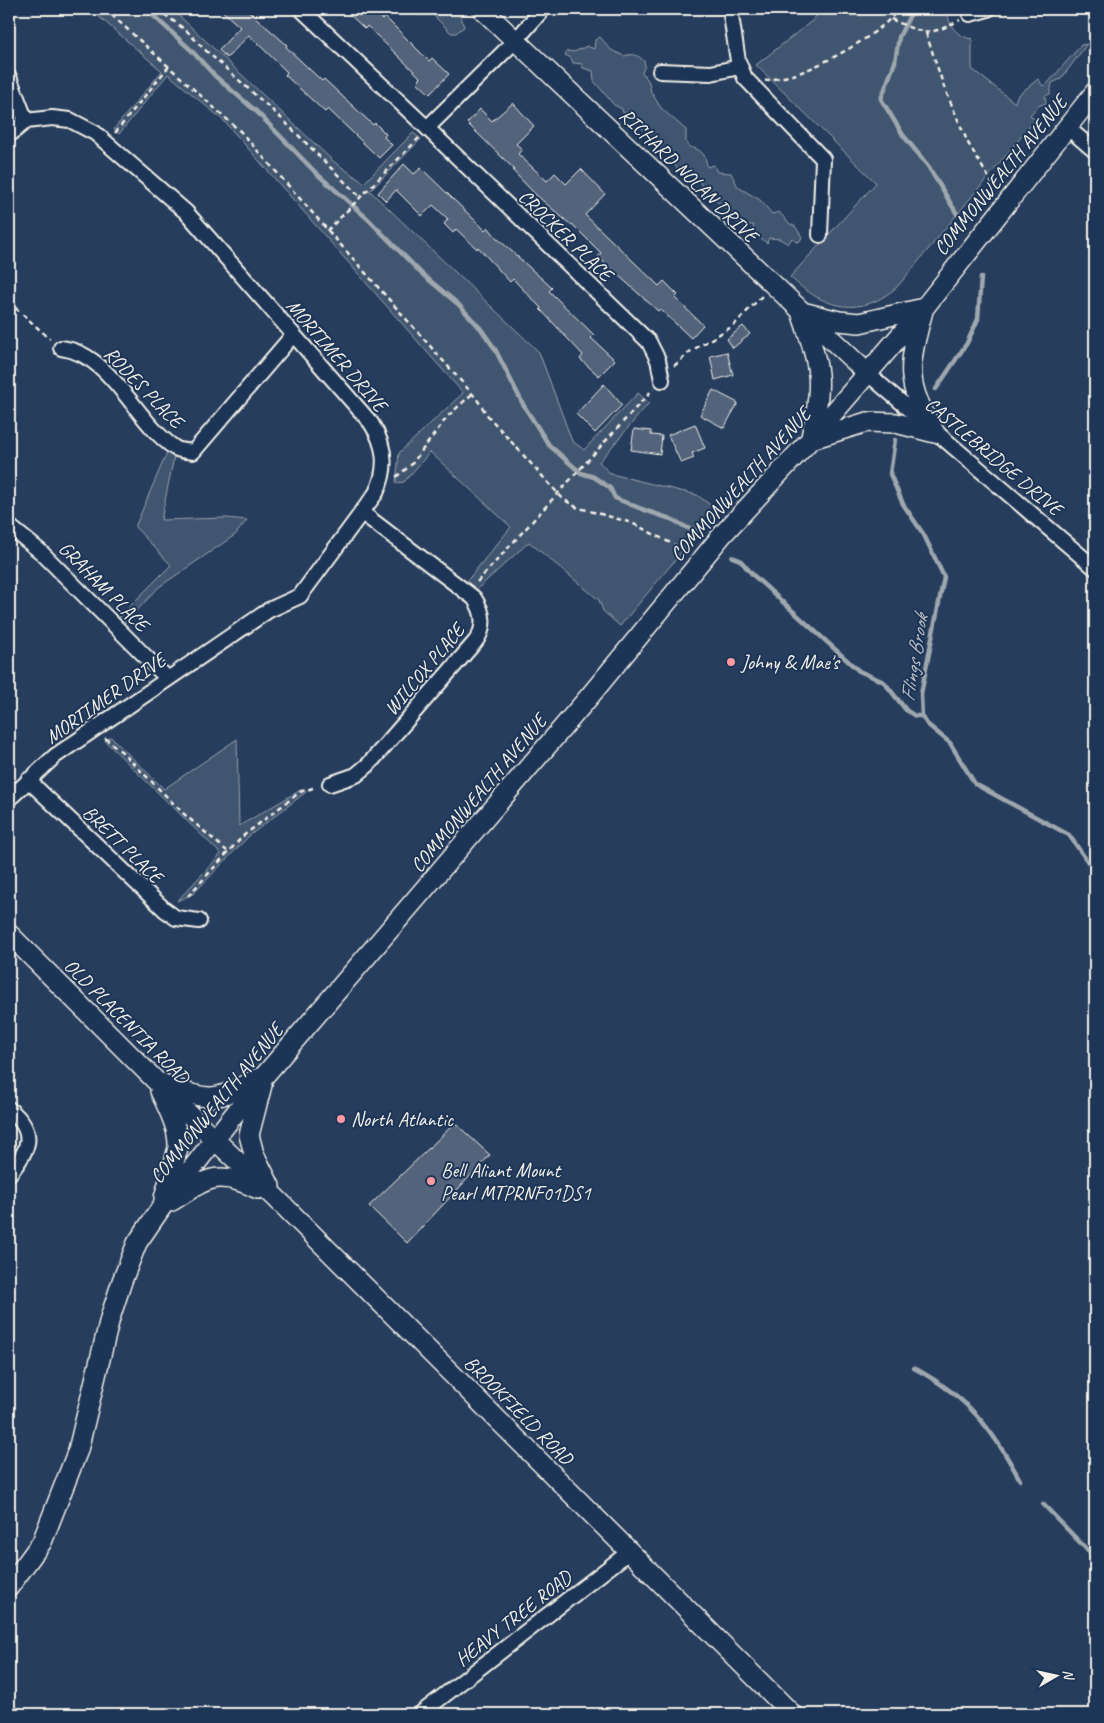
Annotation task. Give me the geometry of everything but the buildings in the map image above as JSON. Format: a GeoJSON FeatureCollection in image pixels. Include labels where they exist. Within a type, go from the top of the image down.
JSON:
{"type":"FeatureCollection","features":[{"type":"Feature","properties":{"kind":"main road","name":"RICHARD NOLAN DRIVE"},"geometry":{"type":"LineString","coordinates":[[482,9],[867,374]]}},
{"type":"Feature","properties":{"kind":"main road","name":"COMMONWEALTH AVENUE"},"geometry":{"type":"LineString","coordinates":[[9,1587],[42,1542],[78,1450],[110,1318],[122,1281],[137,1243],[161,1208],[266,1074],[589,697],[723,534],[810,440],[924,308],[1095,92]]}},
{"type":"Feature","properties":{"kind":"main road"},"geometry":{"type":"LineString","coordinates":[[801,312],[849,323],[873,320],[924,308],[915,340],[912,380],[918,406],[935,433]]}},
{"type":"Feature","properties":{"kind":"main road"},"geometry":{"type":"LineString","coordinates":[[801,312],[818,361],[820,378],[820,396],[810,440]]}},
{"type":"Feature","properties":{"kind":"main road"},"geometry":{"type":"LineString","coordinates":[[810,440],[867,422],[896,423],[935,433]]}},
{"type":"Feature","properties":{"kind":"main road","name":"OLD PLACENTIA ROAD"},"geometry":{"type":"LineString","coordinates":[[9,934],[214,1139]]}},
{"type":"Feature","properties":{"kind":"main road"},"geometry":{"type":"LineString","coordinates":[[155,1080],[189,1093],[210,1098],[232,1092],[266,1074]]}},
{"type":"Feature","properties":{"kind":"main road"},"geometry":{"type":"LineString","coordinates":[[266,1074],[249,1135],[254,1154],[275,1197]]}},
{"type":"Feature","properties":{"kind":"main road"},"geometry":{"type":"LineString","coordinates":[[155,1080],[174,1122],[178,1140],[178,1148],[161,1208]]}},
{"type":"Feature","properties":{"kind":"main road","name":"BROOKFIELD ROAD"},"geometry":{"type":"LineString","coordinates":[[214,1139],[275,1197],[792,1714]]}},
{"type":"Feature","properties":{"kind":"main road"},"geometry":{"type":"LineString","coordinates":[[161,1208],[206,1180],[225,1177],[236,1178],[275,1197]]}},
{"type":"Feature","properties":{"kind":"street","name":"CROCKER PLACE"},"geometry":{"type":"LineString","coordinates":[[301,9],[649,342],[658,360],[662,380]]}},
{"type":"Feature","properties":{"kind":"street"},"geometry":{"type":"LineString","coordinates":[[427,128],[516,40],[543,9]]}},
{"type":"Feature","properties":{"kind":"street"},"geometry":{"type":"LineString","coordinates":[[730,9],[740,67],[749,84],[823,159],[820,235]]}},
{"type":"Feature","properties":{"kind":"street"},"geometry":{"type":"LineString","coordinates":[[970,14],[988,9]]}},
{"type":"Feature","properties":{"kind":"street"},"geometry":{"type":"LineString","coordinates":[[660,71],[722,72],[740,67]]}},
{"type":"Feature","properties":{"kind":"street"},"geometry":{"type":"LineString","coordinates":[[9,77],[26,121],[9,135]]}},
{"type":"Feature","properties":{"kind":"street","name":"MORTIMER DRIVE"},"geometry":{"type":"LineString","coordinates":[[9,799],[55,756],[268,610],[300,596],[376,493],[383,477],[385,457],[376,431],[186,212],[86,128],[70,120],[43,118],[26,121]]}},
{"type":"Feature","properties":{"kind":"street"},"geometry":{"type":"LineString","coordinates":[[1068,128],[1095,151]]}},
{"type":"Feature","properties":{"kind":"street","name":"RODES PLACE"},"geometry":{"type":"LineString","coordinates":[[61,348],[77,351],[92,360],[170,444],[176,449],[193,452],[293,335]]}},
{"type":"Feature","properties":{"kind":"street","name":"CASTLEBRIDGE DRIVE"},"geometry":{"type":"LineString","coordinates":[[867,374],[1095,568]]}},
{"type":"Feature","properties":{"kind":"street","name":"WILCOX PLACE"},"geometry":{"type":"LineString","coordinates":[[330,784],[356,774],[368,765],[480,636],[483,622],[481,609],[467,593],[361,512]]}},
{"type":"Feature","properties":{"kind":"street","name":"GRAHAM PLACE"},"geometry":{"type":"LineString","coordinates":[[9,526],[41,552],[168,679]]}},
{"type":"Feature","properties":{"kind":"street","name":"BRETT PLACE"},"geometry":{"type":"LineString","coordinates":[[28,780],[164,910],[176,918],[199,922]]}},
{"type":"Feature","properties":{"kind":"street"},"geometry":{"type":"LineString","coordinates":[[9,1109],[21,1120],[28,1137],[24,1154],[9,1174]]}},
{"type":"Feature","properties":{"kind":"street","name":"HEAVY TREE ROAD"},"geometry":{"type":"LineString","coordinates":[[420,1714],[629,1552]]}},
{"type":"Feature","properties":{"kind":"path"},"geometry":{"type":"LineString","coordinates":[[106,9],[241,132],[327,231],[386,294],[472,394],[488,416],[557,492],[571,505],[632,523],[686,551]]}},
{"type":"Feature","properties":{"kind":"path"},"geometry":{"type":"LineString","coordinates":[[157,9],[188,31],[203,48],[281,118],[360,197]]}},
{"type":"Feature","properties":{"kind":"path"},"geometry":{"type":"LineString","coordinates":[[749,84],[800,73],[860,41],[891,19],[898,9]]}},
{"type":"Feature","properties":{"kind":"path"},"geometry":{"type":"LineString","coordinates":[[891,19],[916,31],[926,33],[951,25],[970,14]]}},
{"type":"Feature","properties":{"kind":"path"},"geometry":{"type":"LineString","coordinates":[[926,33],[935,63],[956,116],[968,143],[993,185]]}},
{"type":"Feature","properties":{"kind":"path"},"geometry":{"type":"LineString","coordinates":[[106,143],[169,66]]}},
{"type":"Feature","properties":{"kind":"path"},"geometry":{"type":"LineString","coordinates":[[327,231],[421,137],[427,128]]}},
{"type":"Feature","properties":{"kind":"path"},"geometry":{"type":"LineString","coordinates":[[467,593],[679,360],[733,326],[762,296]]}},
{"type":"Feature","properties":{"kind":"path"},"geometry":{"type":"LineString","coordinates":[[9,302],[61,348]]}},
{"type":"Feature","properties":{"kind":"path"},"geometry":{"type":"LineString","coordinates":[[383,477],[396,478],[404,472],[448,416],[472,394]]}},
{"type":"Feature","properties":{"kind":"path"},"geometry":{"type":"LineString","coordinates":[[96,728],[184,814],[227,851]]}},
{"type":"Feature","properties":{"kind":"path"},"geometry":{"type":"LineString","coordinates":[[188,896],[227,851],[300,792],[330,784]]}},
{"type":"Feature","properties":{"kind":"shaded area"},"geometry":{"type":"Polygon","coordinates":[[[90,9],[172,9],[333,161],[364,183],[413,133],[421,139],[370,191],[539,352],[572,441],[584,450],[638,393],[649,403],[599,462],[611,474],[697,495],[717,510],[620,626],[603,611],[599,600],[529,542],[476,590],[466,582],[511,527],[430,452],[404,482],[396,483],[399,453],[463,393],[224,121],[168,74],[119,134],[114,129],[162,71],[90,9]]]}},
{"type":"Feature","properties":{"kind":"shaded area"},"geometry":{"type":"Polygon","coordinates":[[[414,9],[451,9],[461,18],[464,27],[456,33],[451,33],[433,15],[416,15],[414,9]]]}},
{"type":"Feature","properties":{"kind":"shaded area"},"geometry":{"type":"Polygon","coordinates":[[[821,9],[948,9],[949,20],[954,29],[966,38],[972,39],[972,69],[1015,103],[1017,96],[1038,79],[1043,86],[1048,83],[1081,45],[1087,44],[1061,79],[1052,83],[1050,94],[1045,96],[1046,103],[1038,106],[1030,115],[1035,120],[898,286],[870,303],[857,306],[829,303],[816,297],[790,277],[876,183],[756,65],[813,20],[821,9]]]}},
{"type":"Feature","properties":{"kind":"shaded area"},"geometry":{"type":"Polygon","coordinates":[[[600,37],[611,50],[624,56],[635,55],[644,61],[645,66],[642,72],[649,82],[651,92],[661,108],[686,130],[686,143],[689,147],[697,149],[702,153],[707,167],[714,165],[717,172],[731,173],[738,187],[760,200],[772,214],[779,212],[790,224],[795,226],[802,237],[800,241],[796,242],[792,238],[788,244],[780,239],[769,238],[767,243],[752,232],[754,225],[739,225],[733,215],[716,200],[708,189],[702,188],[696,177],[678,170],[669,154],[663,152],[656,141],[628,113],[623,113],[622,109],[614,105],[594,81],[593,71],[583,68],[582,64],[573,63],[571,58],[565,55],[567,51],[574,52],[587,46],[594,49],[595,40],[600,37]]]}},
{"type":"Feature","properties":{"kind":"shaded area"},"geometry":{"type":"Polygon","coordinates":[[[168,450],[175,452],[161,520],[226,518],[247,520],[235,535],[159,587],[124,624],[118,618],[171,565],[135,527],[168,450]]]}},
{"type":"Feature","properties":{"kind":"shaded area"},"geometry":{"type":"Polygon","coordinates":[[[111,737],[164,789],[237,739],[239,826],[304,788],[306,792],[249,836],[193,894],[177,901],[221,854],[105,741],[111,737]]]}},
{"type":"Feature","properties":{"kind":"waterway"},"geometry":{"type":"LineString","coordinates":[[146,9],[191,50],[215,76],[257,112],[316,173],[368,219],[422,274],[458,304],[481,329],[495,349],[524,406],[549,445],[581,473],[594,477],[610,488],[615,498],[671,519],[690,529],[697,530]]}},
{"type":"Feature","properties":{"kind":"waterway"},"geometry":{"type":"LineString","coordinates":[[913,9],[899,37],[895,62],[881,99],[903,135],[928,166],[957,214]]}},
{"type":"Feature","properties":{"kind":"waterway"},"geometry":{"type":"LineString","coordinates":[[936,389],[967,343],[978,319],[981,277]]}},
{"type":"Feature","properties":{"kind":"waterway","name":"Flings Brook"},"geometry":{"type":"LineString","coordinates":[[895,440],[890,474],[903,504],[924,535],[944,577],[921,694],[922,716],[927,724],[950,743],[975,784],[1069,835],[1095,872]]}},
{"type":"Feature","properties":{"kind":"waterway"},"geometry":{"type":"LineString","coordinates":[[732,557],[740,560],[753,575],[859,671],[884,682],[906,710],[915,716],[922,716]]}},
{"type":"Feature","properties":{"kind":"waterway"},"geometry":{"type":"LineString","coordinates":[[914,1368],[949,1390],[976,1415],[999,1444],[1020,1480]]}},
{"type":"Feature","properties":{"kind":"waterway"},"geometry":{"type":"LineString","coordinates":[[1043,1504],[1095,1558]]}},
{"type":"Feature","properties":{"kind":"place","name":"Johny & Mae's"},"geometry":{"type":"Point","coordinates":[731,662]}},
{"type":"Feature","properties":{"kind":"place","name":"North Atlantic"},"geometry":{"type":"Point","coordinates":[341,1119]}},
{"type":"Feature","properties":{"kind":"place","name":"Bell Aliant Mount Pearl MTPRNF01DS1"},"geometry":{"type":"Point","coordinates":[431,1181]}}]}
